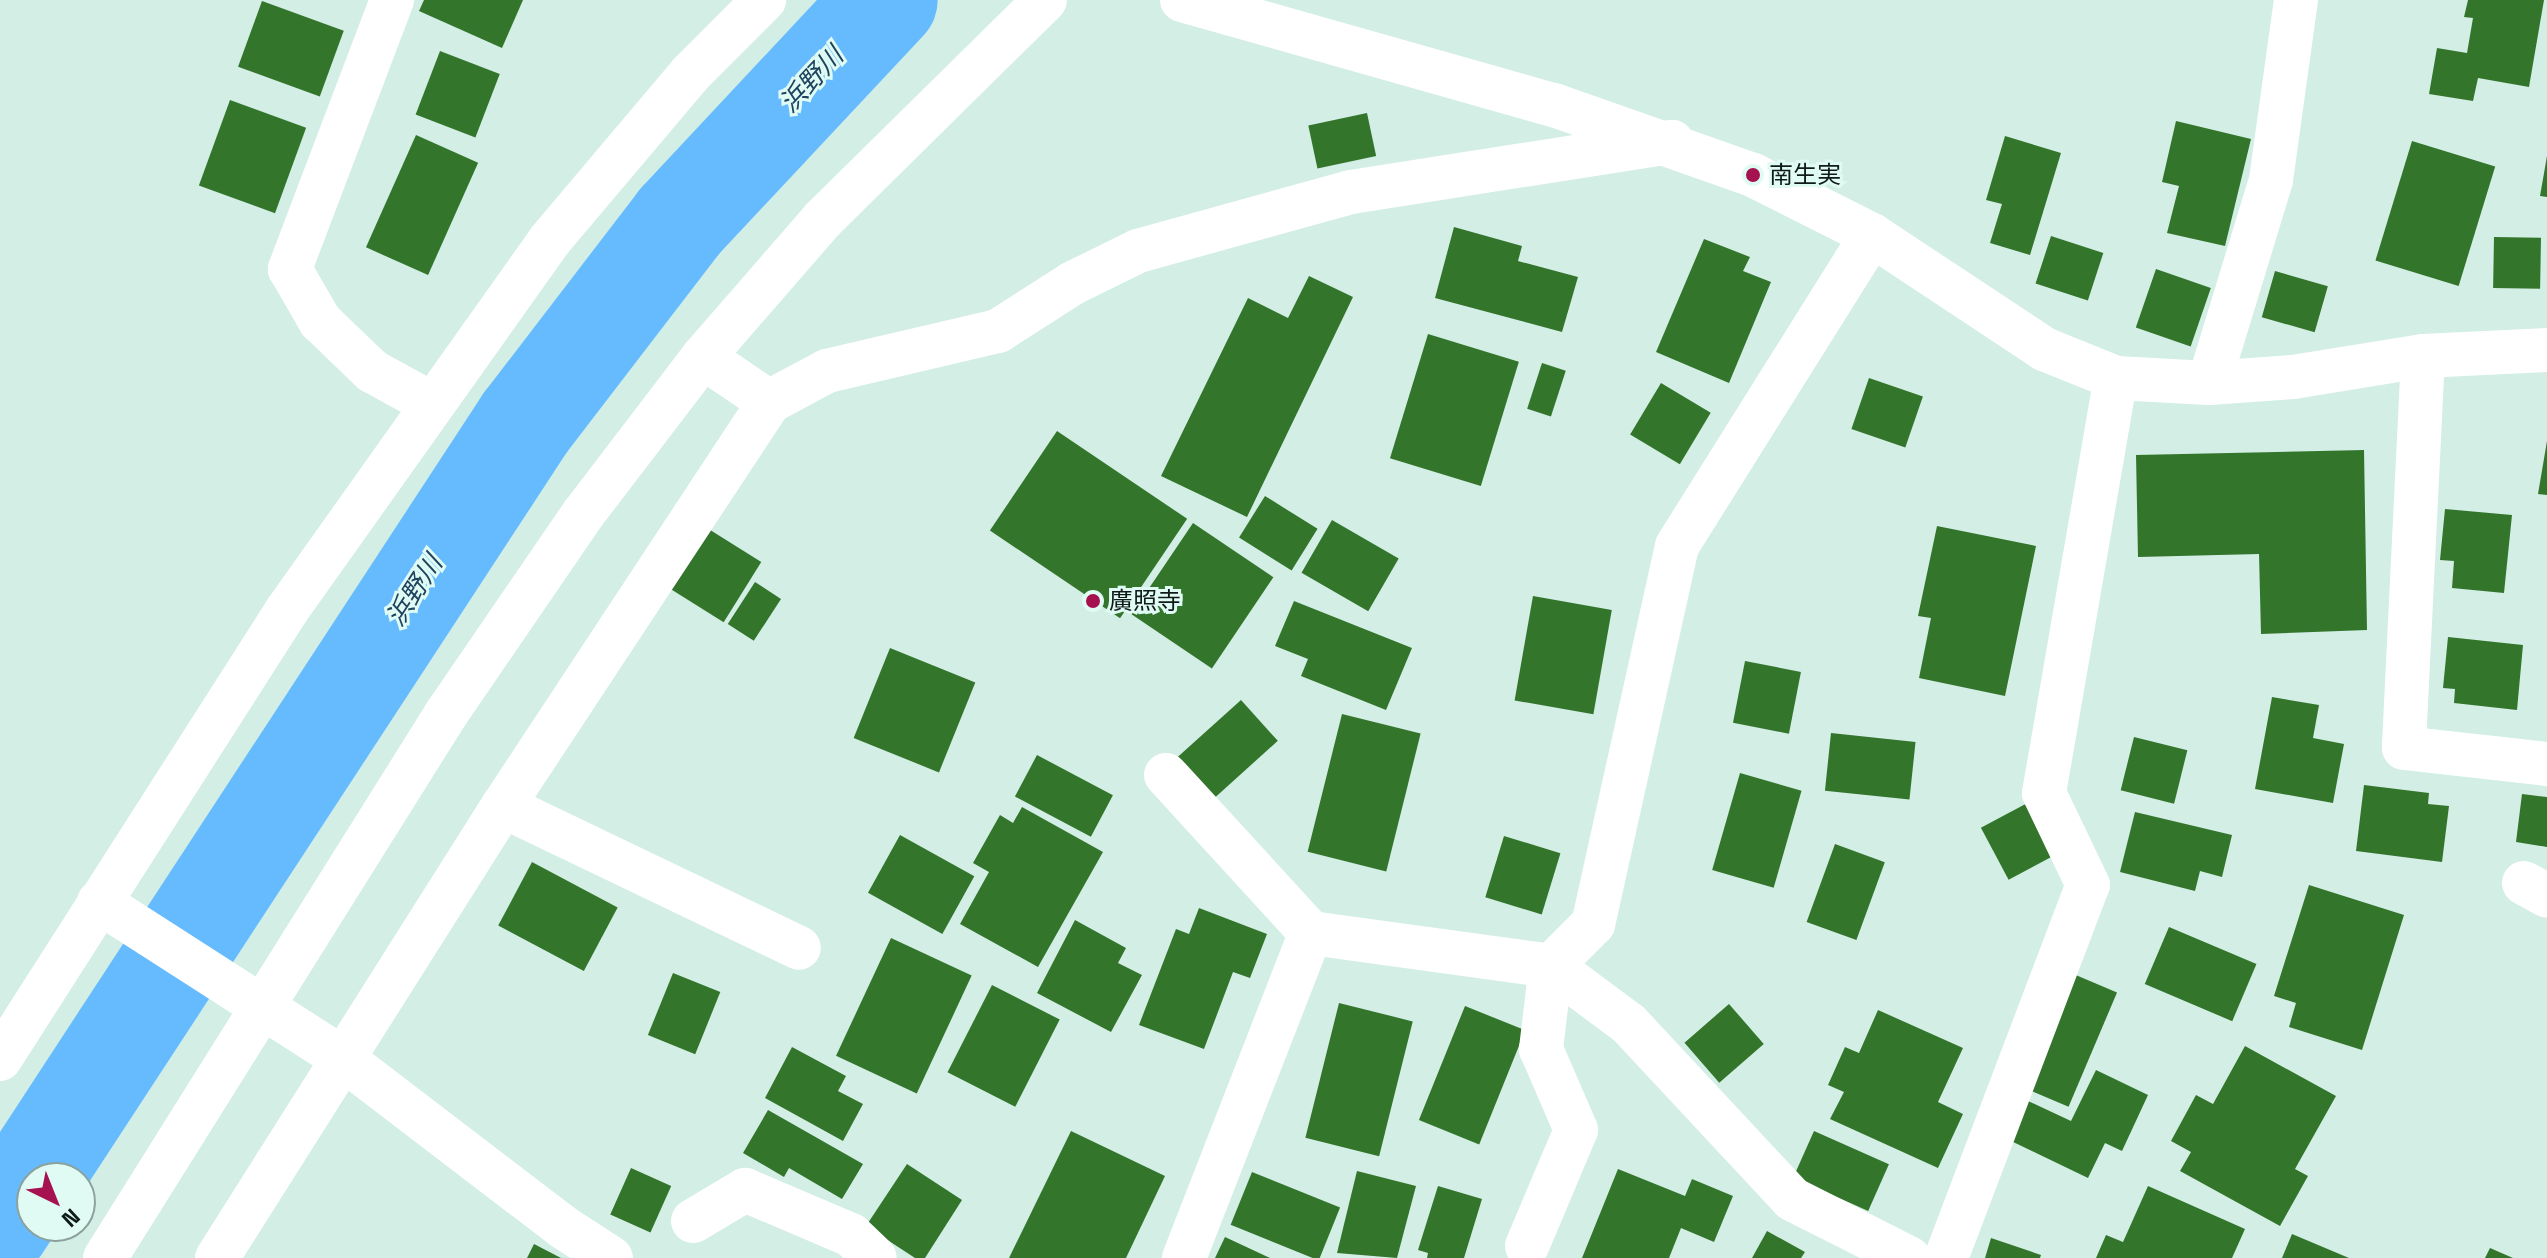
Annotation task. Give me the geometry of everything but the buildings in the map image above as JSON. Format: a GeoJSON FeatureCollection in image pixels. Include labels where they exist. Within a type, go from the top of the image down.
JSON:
{"type":"FeatureCollection","features":[{"type":"Feature","properties":{"kind":"street"},"geometry":{"type":"LineString","coordinates":[[392,0],[290,269],[320,321],[372,371],[432,404]]}},
{"type":"Feature","properties":{"kind":"street"},"geometry":{"type":"LineString","coordinates":[[0,1059],[287,610],[549,241],[690,74],[764,0]]}},
{"type":"Feature","properties":{"kind":"street"},"geometry":{"type":"LineString","coordinates":[[105,1258],[446,714],[583,514],[703,357],[822,220],[1045,0]]}},
{"type":"Feature","properties":{"kind":"street"},"geometry":{"type":"LineString","coordinates":[[1182,0],[1672,142],[1753,175],[1872,235],[2044,349],[2116,378],[2209,383],[2293,377],[2423,356],[2547,350]]}},
{"type":"Feature","properties":{"kind":"street"},"geometry":{"type":"LineString","coordinates":[[2209,383],[2271,180],[2296,0]]}},
{"type":"Feature","properties":{"kind":"street"},"geometry":{"type":"LineString","coordinates":[[217,1258],[503,806],[769,402],[827,371],[998,331],[1073,283],[1138,251],[1351,192],[1672,142]]}},
{"type":"Feature","properties":{"kind":"street"},"geometry":{"type":"LineString","coordinates":[[1527,1246],[1576,1130],[1541,1049],[1551,966],[1593,924],[1677,546],[1872,235]]}},
{"type":"Feature","properties":{"kind":"street"},"geometry":{"type":"LineString","coordinates":[[2423,356],[2404,748],[2547,764]]}},
{"type":"Feature","properties":{"kind":"street"},"geometry":{"type":"LineString","coordinates":[[703,357],[769,402]]}},
{"type":"Feature","properties":{"kind":"street"},"geometry":{"type":"LineString","coordinates":[[1946,1258],[2088,885],[2044,793],[2116,378]]}},
{"type":"Feature","properties":{"kind":"street"},"geometry":{"type":"LineString","coordinates":[[1166,775],[1311,933],[1551,966],[1629,1024],[1792,1199],[1909,1258]]}},
{"type":"Feature","properties":{"kind":"street"},"geometry":{"type":"LineString","coordinates":[[503,806],[799,948]]}},
{"type":"Feature","properties":{"kind":"street"},"geometry":{"type":"LineString","coordinates":[[99,902],[264,1005],[342,1058],[550,1218],[611,1258]]}},
{"type":"Feature","properties":{"kind":"street"},"geometry":{"type":"LineString","coordinates":[[1184,1258],[1311,933]]}},
{"type":"Feature","properties":{"kind":"street"},"geometry":{"type":"LineString","coordinates":[[693,1221],[745,1190],[851,1235],[875,1258]]}},
{"type":"Feature","properties":{"kind":"waterway","name":"浜野川"},"geometry":{"type":"LineString","coordinates":[[0,1225],[525,423],[679,222],[887,0]]}},
{"type":"Feature","properties":{"kind":"place","name":"南生実"},"geometry":{"type":"Point","coordinates":[1753,175]}},
{"type":"Feature","properties":{"kind":"place","name":"廣照寺"},"geometry":{"type":"Point","coordinates":[1093,601]}}]}
